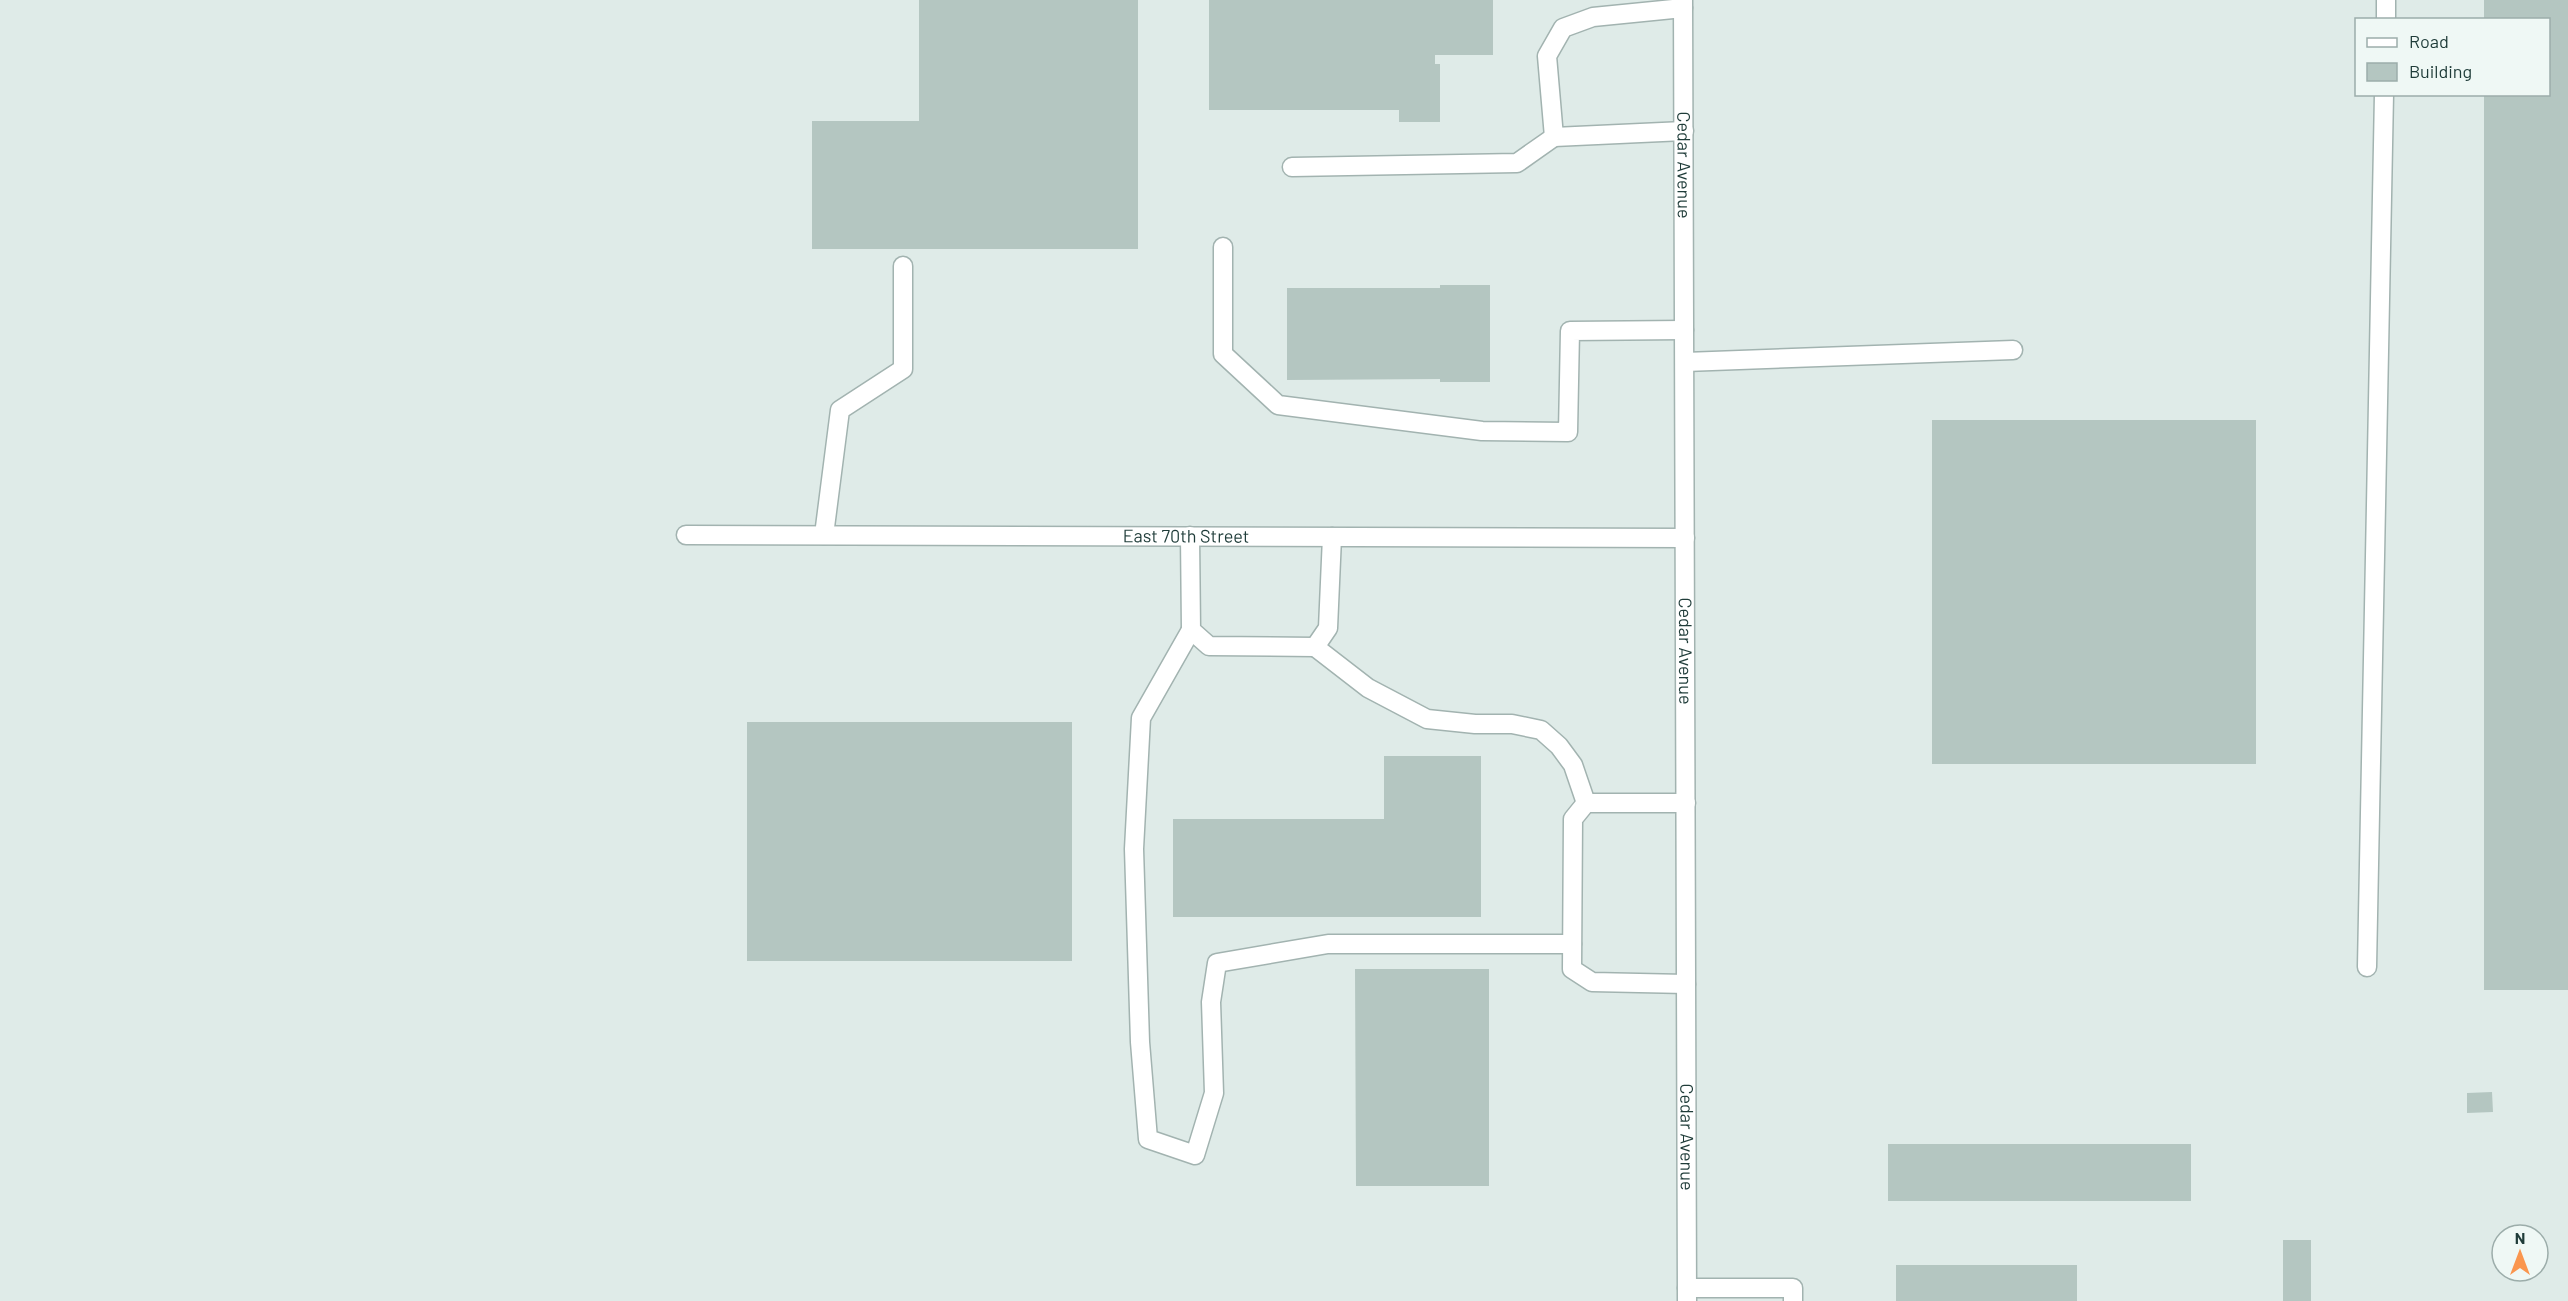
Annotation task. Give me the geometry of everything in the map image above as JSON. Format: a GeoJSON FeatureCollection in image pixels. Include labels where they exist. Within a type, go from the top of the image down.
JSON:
{"type":"FeatureCollection","features":[{"type":"Feature","properties":{"kind":"street"},"geometry":{"type":"LineString","coordinates":[[2386,0],[2386,18]]}},
{"type":"Feature","properties":{"kind":"street"},"geometry":{"type":"LineString","coordinates":[[1554,137],[1547,56],[1563,28],[1593,17],[1683,4]]}},
{"type":"Feature","properties":{"kind":"street","name":"Cedar Avenue"},"geometry":{"type":"LineString","coordinates":[[1683,4],[1687,1294]]}},
{"type":"Feature","properties":{"kind":"street"},"geometry":{"type":"LineString","coordinates":[[2367,967],[2384,96]]}},
{"type":"Feature","properties":{"kind":"street"},"geometry":{"type":"LineString","coordinates":[[1292,167],[1517,163],[1554,137],[1684,131]]}},
{"type":"Feature","properties":{"kind":"street"},"geometry":{"type":"LineString","coordinates":[[1223,247],[1223,354],[1278,405],[1482,431],[1568,432],[1570,332],[1684,330]]}},
{"type":"Feature","properties":{"kind":"street"},"geometry":{"type":"LineString","coordinates":[[824,535],[840,410],[903,369],[903,266]]}},
{"type":"Feature","properties":{"kind":"street"},"geometry":{"type":"LineString","coordinates":[[1685,362],[2013,350]]}},
{"type":"Feature","properties":{"kind":"street","name":"East 70th Street"},"geometry":{"type":"LineString","coordinates":[[686,535],[1685,538]]}},
{"type":"Feature","properties":{"kind":"street"},"geometry":{"type":"LineString","coordinates":[[1190,536],[1191,630],[1141,718],[1134,849],[1140,1042],[1148,1139],[1195,1155],[1214,1093],[1211,1002],[1217,963],[1328,944],[1572,944]]}},
{"type":"Feature","properties":{"kind":"street"},"geometry":{"type":"LineString","coordinates":[[1315,648],[1328,628],[1332,537]]}},
{"type":"Feature","properties":{"kind":"street"},"geometry":{"type":"LineString","coordinates":[[1191,630],[1209,646],[1315,648],[1368,688],[1427,718],[1475,724],[1512,724],[1541,730],[1559,746],[1573,765],[1587,803]]}},
{"type":"Feature","properties":{"kind":"street"},"geometry":{"type":"LineString","coordinates":[[1686,803],[1587,803],[1573,819],[1572,944],[1572,969],[1592,982],[1686,984]]}},
{"type":"Feature","properties":{"kind":"street"},"geometry":{"type":"LineString","coordinates":[[1687,1294],[1793,1288],[1793,1301]]}},
{"type":"Feature","properties":{"kind":"building"},"geometry":{"type":"Polygon","coordinates":[[[919,0],[1138,0],[1138,249],[812,249],[812,121],[919,121],[919,0]]]}},
{"type":"Feature","properties":{"kind":"building"},"geometry":{"type":"Polygon","coordinates":[[[1209,0],[1493,0],[1493,55],[1435,55],[1435,64],[1440,64],[1440,122],[1399,122],[1399,110],[1209,110],[1209,0]]]}},
{"type":"Feature","properties":{"kind":"building"},"geometry":{"type":"Polygon","coordinates":[[[2484,0],[2568,0],[2568,990],[2484,990],[2484,96],[2550,96],[2550,18],[2484,18],[2484,0]]]}},
{"type":"Feature","properties":{"kind":"building"},"geometry":{"type":"Polygon","coordinates":[[[1440,285],[1490,285],[1490,382],[1440,382],[1440,379],[1287,380],[1287,288],[1440,288],[1440,285]]]}},
{"type":"Feature","properties":{"kind":"building"},"geometry":{"type":"Polygon","coordinates":[[[1932,420],[2256,420],[2256,764],[1932,764],[1932,420]]]}},
{"type":"Feature","properties":{"kind":"building"},"geometry":{"type":"Polygon","coordinates":[[[747,722],[1072,722],[1072,961],[747,961],[747,722]]]}},
{"type":"Feature","properties":{"kind":"building"},"geometry":{"type":"Polygon","coordinates":[[[1384,756],[1481,756],[1481,917],[1173,917],[1173,819],[1384,819],[1384,756]]]}},
{"type":"Feature","properties":{"kind":"building"},"geometry":{"type":"Polygon","coordinates":[[[1355,969],[1489,969],[1489,1186],[1356,1186],[1355,969]]]}},
{"type":"Feature","properties":{"kind":"building"},"geometry":{"type":"Polygon","coordinates":[[[2492,1092],[2493,1112],[2467,1113],[2467,1093],[2492,1092]]]}},
{"type":"Feature","properties":{"kind":"building"},"geometry":{"type":"Polygon","coordinates":[[[1888,1144],[2191,1144],[2191,1201],[1888,1201],[1888,1144]]]}},
{"type":"Feature","properties":{"kind":"building"},"geometry":{"type":"Polygon","coordinates":[[[2283,1240],[2311,1240],[2311,1301],[2283,1301],[2283,1240]]]}},
{"type":"Feature","properties":{"kind":"building"},"geometry":{"type":"Polygon","coordinates":[[[1896,1265],[2077,1265],[2077,1301],[1896,1301],[1896,1265]]]}}]}
